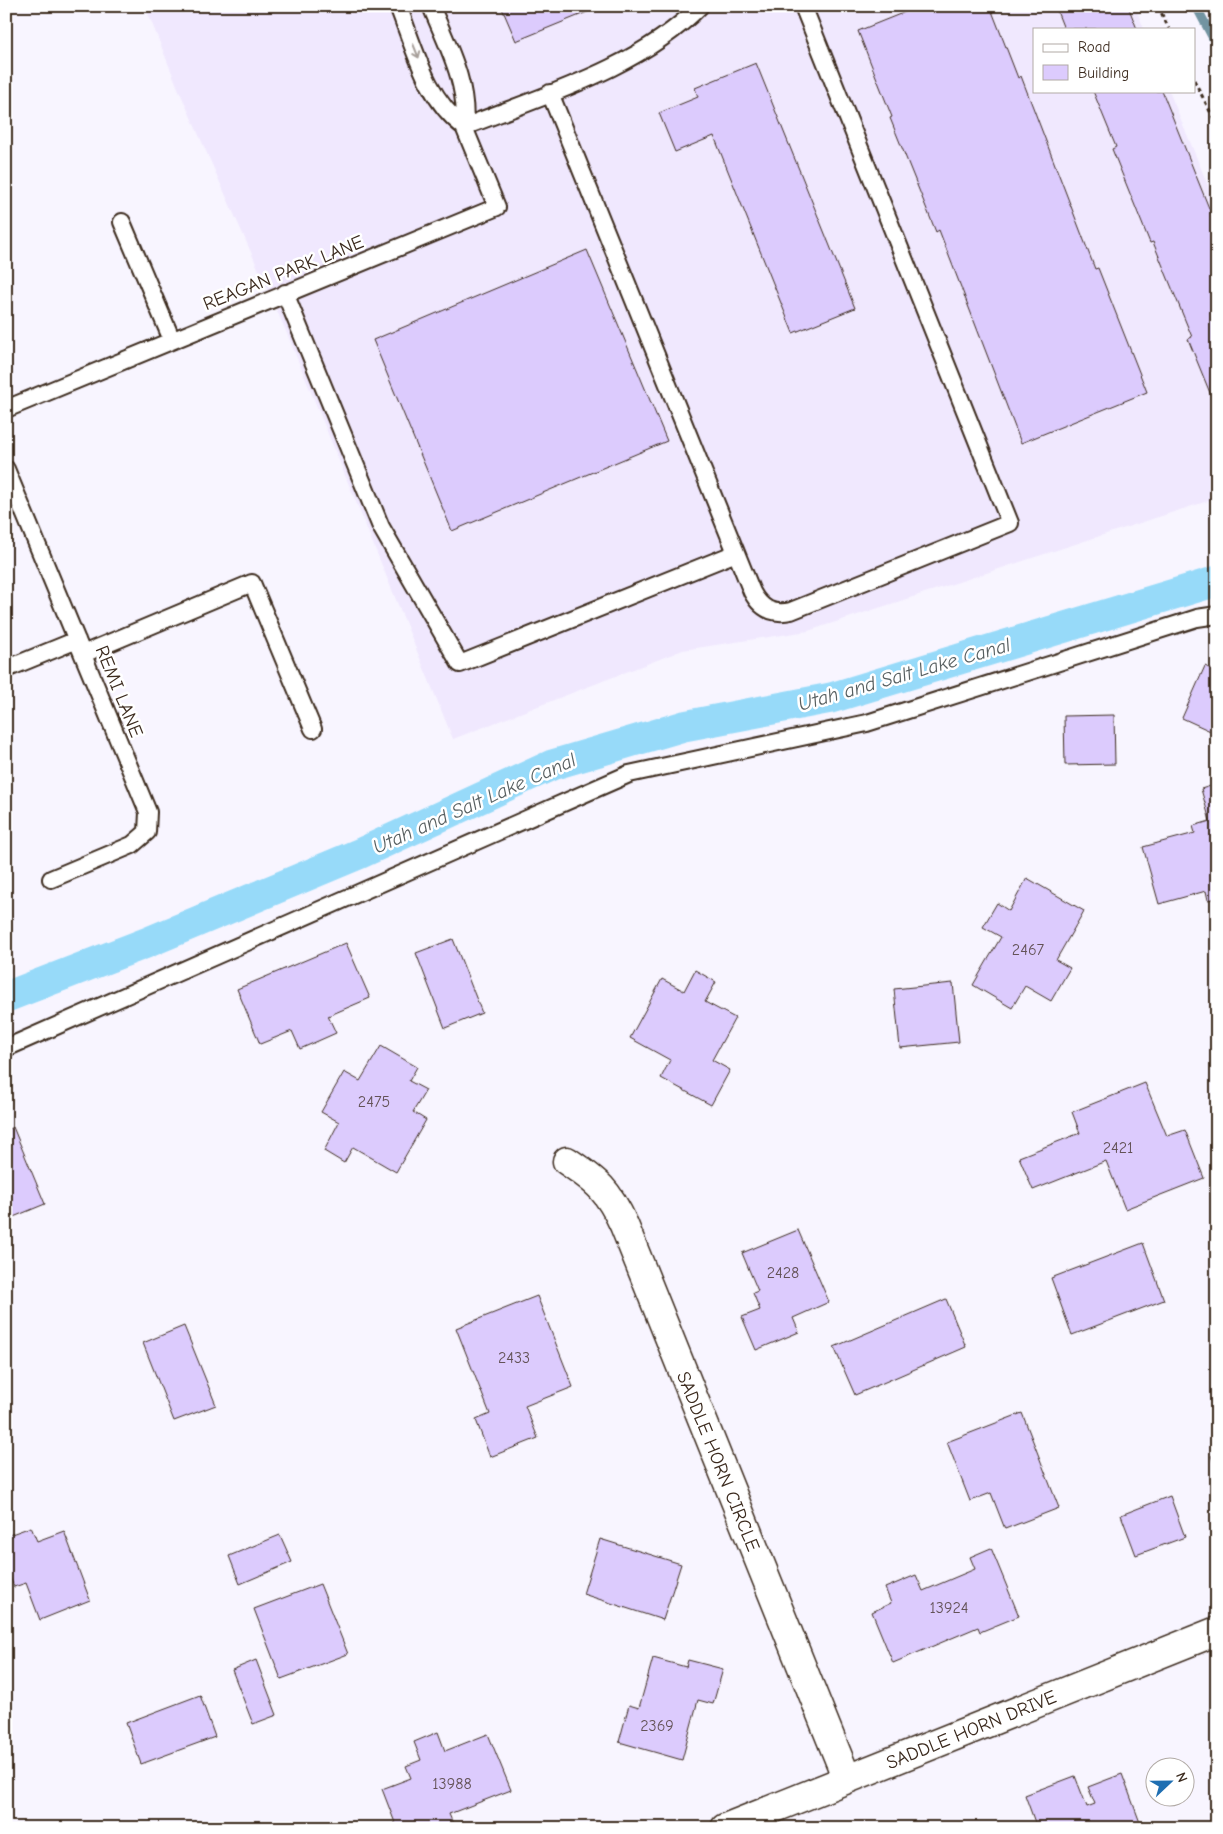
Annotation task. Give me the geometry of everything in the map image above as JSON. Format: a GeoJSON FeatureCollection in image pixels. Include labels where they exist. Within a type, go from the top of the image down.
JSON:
{"type":"FeatureCollection","features":[{"type":"Feature","properties":{"kind":"street","name":"SADDLE HORN CIRCLE"},"geometry":{"type":"LineString","coordinates":[[567,1161],[592,1178],[612,1199],[624,1224],[847,1779]]}},
{"type":"Feature","properties":{"kind":"street","name":"SADDLE HORN DRIVE"},"geometry":{"type":"LineString","coordinates":[[725,1828],[1217,1631]]}},
{"type":"Feature","properties":{"kind":"lane","name":"REAGAN PARK LANE"},"geometry":{"type":"LineString","coordinates":[[398,6],[436,98],[453,119],[464,127]]}},
{"type":"Feature","properties":{"kind":"lane","name":"REAGAN PARK LANE"},"geometry":{"type":"LineString","coordinates":[[6,409],[497,207],[464,127],[466,114],[463,87],[431,6]]}},
{"type":"Feature","properties":{"kind":"lane"},"geometry":{"type":"LineString","coordinates":[[464,127],[550,93],[639,52],[667,35],[700,6]]}},
{"type":"Feature","properties":{"kind":"lane"},"geometry":{"type":"LineString","coordinates":[[550,93],[758,603],[767,610],[783,613],[1010,523],[803,6]]}},
{"type":"Feature","properties":{"kind":"lane"},"geometry":{"type":"LineString","coordinates":[[122,222],[172,340]]}},
{"type":"Feature","properties":{"kind":"lane"},"geometry":{"type":"LineString","coordinates":[[285,293],[381,527],[460,664],[736,553]]}},
{"type":"Feature","properties":{"kind":"lane","name":"REMI LANE"},"geometry":{"type":"LineString","coordinates":[[6,468],[148,812],[147,832],[132,845],[51,878]]}},
{"type":"Feature","properties":{"kind":"lane"},"geometry":{"type":"LineString","coordinates":[[6,670],[80,647],[252,583],[313,729]]}},
{"type":"Feature","properties":{"kind":"lane"},"geometry":{"type":"LineString","coordinates":[[6,1048],[629,774],[868,723],[1197,618],[1217,615]]}},
{"type":"Feature","properties":{"kind":"path"},"geometry":{"type":"LineString","coordinates":[[1158,6],[1169,28]]}},
{"type":"Feature","properties":{"kind":"path"},"geometry":{"type":"LineString","coordinates":[[1196,84],[1217,125]]}},
{"type":"Feature","properties":{"kind":"shaded area"},"geometry":{"type":"Polygon","coordinates":[[[145,6],[1135,6],[1144,28],[1033,28],[1033,92],[1169,92],[1217,207],[1217,498],[808,631],[683,650],[453,739],[286,331],[178,88],[145,6]]]}},
{"type":"Feature","properties":{"kind":"building"},"geometry":{"type":"Polygon","coordinates":[[[501,6],[602,6],[516,41],[501,6]]]}},
{"type":"Feature","properties":{"kind":"building"},"geometry":{"type":"Polygon","coordinates":[[[920,6],[990,6],[1018,78],[1021,76],[1095,269],[1098,268],[1147,392],[1021,443],[939,230],[936,232],[890,118],[892,117],[858,31],[920,6]]]}},
{"type":"Feature","properties":{"kind":"building"},"geometry":{"type":"Polygon","coordinates":[[[1055,6],[1128,6],[1137,28],[1064,28],[1055,6]]]}},
{"type":"Feature","properties":{"kind":"building"},"geometry":{"type":"Polygon","coordinates":[[[756,63],[855,308],[793,333],[714,136],[675,152],[659,113],[698,97],[695,88],[756,63]]]}},
{"type":"Feature","properties":{"kind":"building"},"geometry":{"type":"Polygon","coordinates":[[[1093,92],[1162,92],[1217,228],[1217,410],[1188,339],[1192,337],[1153,242],[1150,243],[1112,149],[1116,147],[1093,92]]]}},
{"type":"Feature","properties":{"kind":"building"},"geometry":{"type":"Polygon","coordinates":[[[587,250],[667,441],[452,531],[373,340],[587,250]]]}},
{"type":"Feature","properties":{"kind":"building"},"geometry":{"type":"Polygon","coordinates":[[[1205,666],[1217,672],[1217,734],[1182,718],[1205,666]]]}},
{"type":"Feature","properties":{"kind":"building"},"geometry":{"type":"Polygon","coordinates":[[[1114,715],[1115,764],[1065,765],[1064,716],[1114,715]]]}},
{"type":"Feature","properties":{"kind":"building"},"geometry":{"type":"Polygon","coordinates":[[[1217,784],[1217,898],[1208,900],[1206,891],[1159,904],[1143,847],[1195,833],[1193,826],[1210,821],[1201,789],[1217,784]]]}},
{"type":"Feature","properties":{"kind":"building"},"geometry":{"type":"Polygon","coordinates":[[[1027,878],[1084,911],[1056,960],[1070,968],[1051,1001],[1025,986],[1012,1008],[973,985],[1001,937],[983,927],[997,903],[1009,911],[1027,878]]]}},
{"type":"Feature","properties":{"kind":"building"},"geometry":{"type":"Polygon","coordinates":[[[453,939],[482,1013],[445,1028],[416,953],[453,939]]]}},
{"type":"Feature","properties":{"kind":"building"},"geometry":{"type":"Polygon","coordinates":[[[346,943],[370,998],[328,1016],[336,1033],[300,1049],[292,1031],[260,1044],[237,989],[346,943]]]}},
{"type":"Feature","properties":{"kind":"building"},"geometry":{"type":"Polygon","coordinates":[[[695,970],[716,982],[705,1002],[735,1018],[712,1060],[730,1070],[711,1105],[661,1078],[670,1060],[630,1038],[662,979],[684,991],[695,970]]]}},
{"type":"Feature","properties":{"kind":"building"},"geometry":{"type":"Polygon","coordinates":[[[953,983],[959,1042],[900,1048],[894,989],[953,983]]]}},
{"type":"Feature","properties":{"kind":"building"},"geometry":{"type":"Polygon","coordinates":[[[381,1046],[417,1067],[409,1081],[426,1090],[413,1112],[426,1120],[396,1172],[353,1147],[344,1163],[324,1151],[339,1122],[321,1112],[344,1072],[360,1081],[381,1046]]]}},
{"type":"Feature","properties":{"kind":"building"},"geometry":{"type":"Polygon","coordinates":[[[1145,1083],[1167,1136],[1185,1130],[1204,1178],[1125,1209],[1106,1161],[1033,1190],[1019,1157],[1080,1133],[1072,1112],[1145,1083]]]}},
{"type":"Feature","properties":{"kind":"building"},"geometry":{"type":"Polygon","coordinates":[[[13,1127],[45,1204],[6,1220],[6,1130],[13,1127]]]}},
{"type":"Feature","properties":{"kind":"building"},"geometry":{"type":"Polygon","coordinates":[[[798,1230],[829,1302],[793,1318],[799,1332],[756,1350],[742,1317],[760,1310],[753,1293],[758,1291],[742,1253],[798,1230]]]}},
{"type":"Feature","properties":{"kind":"building"},"geometry":{"type":"Polygon","coordinates":[[[1143,1243],[1164,1300],[1072,1335],[1051,1278],[1143,1243]]]}},
{"type":"Feature","properties":{"kind":"building"},"geometry":{"type":"Polygon","coordinates":[[[537,1296],[573,1387],[525,1406],[538,1438],[490,1457],[476,1420],[490,1414],[456,1328],[537,1296]]]}},
{"type":"Feature","properties":{"kind":"building"},"geometry":{"type":"Polygon","coordinates":[[[946,1299],[966,1347],[855,1395],[834,1347],[946,1299]]]}},
{"type":"Feature","properties":{"kind":"building"},"geometry":{"type":"Polygon","coordinates":[[[184,1326],[216,1405],[174,1421],[143,1343],[184,1326]]]}},
{"type":"Feature","properties":{"kind":"building"},"geometry":{"type":"Polygon","coordinates":[[[1022,1413],[1059,1508],[1005,1529],[991,1493],[970,1501],[947,1442],[1022,1413]]]}},
{"type":"Feature","properties":{"kind":"building"},"geometry":{"type":"Polygon","coordinates":[[[1217,1454],[1217,1471],[1211,1456],[1217,1454]]]}},
{"type":"Feature","properties":{"kind":"building"},"geometry":{"type":"Polygon","coordinates":[[[1170,1496],[1185,1537],[1136,1555],[1121,1515],[1170,1496]]]}},
{"type":"Feature","properties":{"kind":"building"},"geometry":{"type":"Polygon","coordinates":[[[31,1527],[37,1541],[64,1531],[90,1600],[40,1620],[26,1583],[14,1587],[6,1567],[6,1536],[31,1527]]]}},
{"type":"Feature","properties":{"kind":"building"},"geometry":{"type":"Polygon","coordinates":[[[280,1535],[292,1562],[240,1584],[229,1556],[280,1535]]]}},
{"type":"Feature","properties":{"kind":"building"},"geometry":{"type":"Polygon","coordinates":[[[600,1539],[681,1564],[663,1620],[583,1594],[600,1539]]]}},
{"type":"Feature","properties":{"kind":"building"},"geometry":{"type":"Polygon","coordinates":[[[991,1548],[1019,1616],[980,1632],[978,1627],[893,1663],[872,1612],[891,1603],[885,1588],[916,1575],[923,1591],[975,1569],[970,1557],[991,1548]]]}},
{"type":"Feature","properties":{"kind":"building"},"geometry":{"type":"Polygon","coordinates":[[[320,1584],[348,1654],[281,1679],[254,1609],[320,1584]]]}},
{"type":"Feature","properties":{"kind":"building"},"geometry":{"type":"Polygon","coordinates":[[[653,1658],[686,1667],[688,1660],[723,1669],[713,1704],[698,1700],[682,1760],[619,1742],[629,1705],[639,1708],[653,1658]]]}},
{"type":"Feature","properties":{"kind":"building"},"geometry":{"type":"Polygon","coordinates":[[[256,1660],[277,1715],[253,1724],[232,1670],[256,1660]]]}},
{"type":"Feature","properties":{"kind":"building"},"geometry":{"type":"Polygon","coordinates":[[[200,1695],[215,1737],[141,1764],[126,1723],[200,1695]]]}},
{"type":"Feature","properties":{"kind":"building"},"geometry":{"type":"Polygon","coordinates":[[[438,1732],[445,1751],[488,1734],[511,1790],[449,1814],[454,1826],[450,1828],[397,1828],[382,1789],[411,1778],[406,1766],[421,1760],[414,1742],[438,1732]]]}},
{"type":"Feature","properties":{"kind":"building"},"geometry":{"type":"Polygon","coordinates":[[[1122,1774],[1142,1828],[1037,1828],[1025,1795],[1075,1776],[1087,1807],[1095,1804],[1088,1787],[1122,1774]]]}},
{"type":"Feature","properties":{"kind":"waterway"},"geometry":{"type":"LineString","coordinates":[[1196,6],[1217,46]]}},
{"type":"Feature","properties":{"kind":"waterway","name":"Utah and Salt Lake Canal"},"geometry":{"type":"LineString","coordinates":[[6,997],[146,943],[361,853],[552,765],[684,726],[831,698],[1217,581]]}}]}
